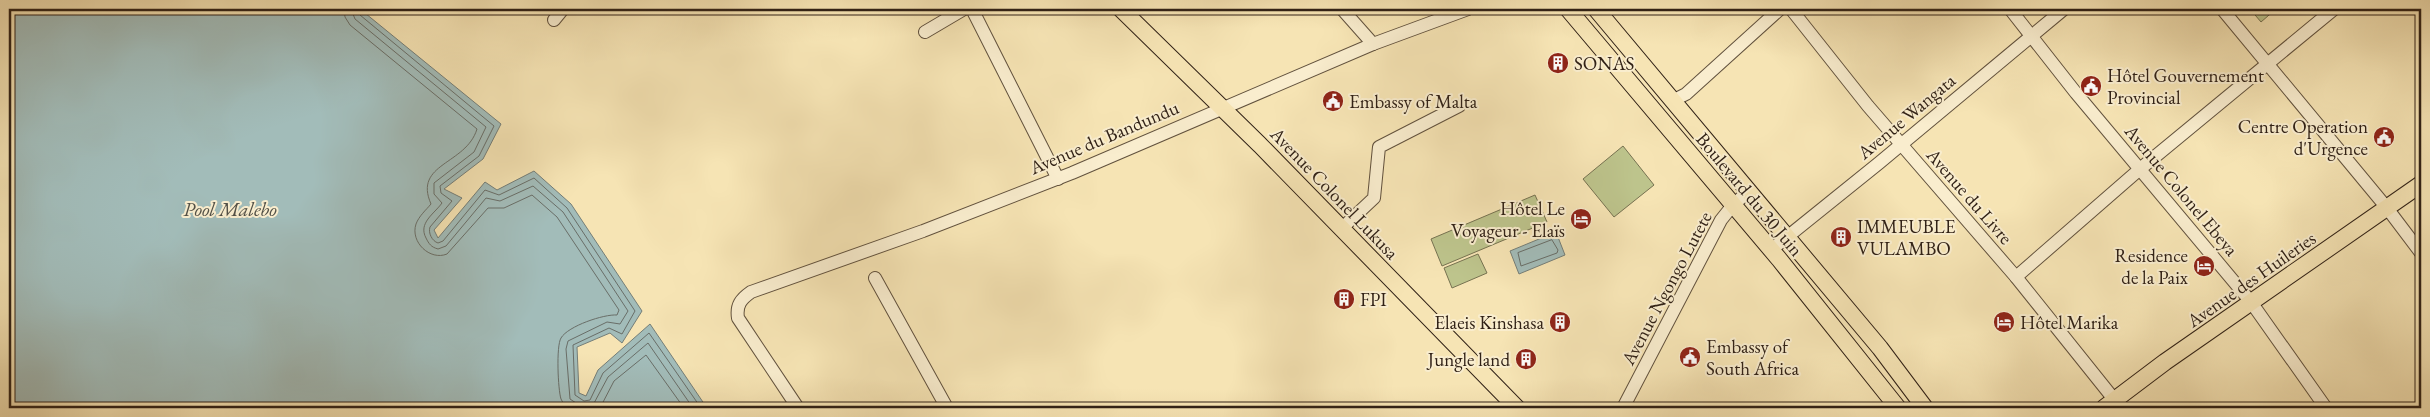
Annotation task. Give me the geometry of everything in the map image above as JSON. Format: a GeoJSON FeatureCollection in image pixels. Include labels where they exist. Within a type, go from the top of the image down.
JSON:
{"type":"FeatureCollection","features":[{"type":"Feature","properties":{"kind":"main road","name":"Avenue Colonel Lukusa"},"geometry":{"type":"LineString","coordinates":[[1121,9],[1517,408]]}},
{"type":"Feature","properties":{"kind":"main road","name":"Boulevard du 30 Juin"},"geometry":{"type":"LineString","coordinates":[[1568,9],[1771,250],[1898,408]]}},
{"type":"Feature","properties":{"kind":"main road","name":"Boulevard du 30 Juin"},"geometry":{"type":"LineString","coordinates":[[1596,9],[1880,348],[1924,408]]}},
{"type":"Feature","properties":{"kind":"main road","name":"Avenue des Huileries"},"geometry":{"type":"LineString","coordinates":[[2113,406],[2251,302],[2421,184]]}},
{"type":"Feature","properties":{"kind":"street"},"geometry":{"type":"LineString","coordinates":[[554,20],[563,9]]}},
{"type":"Feature","properties":{"kind":"street"},"geometry":{"type":"LineString","coordinates":[[925,32],[964,9]]}},
{"type":"Feature","properties":{"kind":"street"},"geometry":{"type":"LineString","coordinates":[[972,9],[1058,178]]}},
{"type":"Feature","properties":{"kind":"street"},"geometry":{"type":"LineString","coordinates":[[1342,9],[1373,44]]}},
{"type":"Feature","properties":{"kind":"street","name":"Avenue du Bandundu"},"geometry":{"type":"LineString","coordinates":[[798,408],[738,318],[736,309],[740,302],[751,292],[906,237],[1058,178],[1174,128],[1223,110],[1373,44],[1468,9]]}},
{"type":"Feature","properties":{"kind":"street"},"geometry":{"type":"LineString","coordinates":[[1672,100],[1686,94],[1780,9]]}},
{"type":"Feature","properties":{"kind":"street","name":"Avenue du Livre"},"geometry":{"type":"LineString","coordinates":[[1790,9],[1901,145],[2016,277],[2113,406]]}},
{"type":"Feature","properties":{"kind":"street","name":"Avenue Colonel Ebeya"},"geometry":{"type":"LineString","coordinates":[[2010,9],[2076,93],[2251,302]]}},
{"type":"Feature","properties":{"kind":"street","name":"Avenue Wangata"},"geometry":{"type":"LineString","coordinates":[[1771,250],[2064,9]]}},
{"type":"Feature","properties":{"kind":"street"},"geometry":{"type":"LineString","coordinates":[[2222,9],[2387,208],[2421,252]]}},
{"type":"Feature","properties":{"kind":"street"},"geometry":{"type":"LineString","coordinates":[[2016,277],[2140,169],[2334,9]]}},
{"type":"Feature","properties":{"kind":"street"},"geometry":{"type":"LineString","coordinates":[[1341,229],[1374,198],[1379,147],[1459,106]]}},
{"type":"Feature","properties":{"kind":"street","name":"Avenue Ngongo Lutete"},"geometry":{"type":"LineString","coordinates":[[1623,408],[1721,220],[1733,205],[1750,191]]}},
{"type":"Feature","properties":{"kind":"street"},"geometry":{"type":"LineString","coordinates":[[874,278],[947,408]]}},
{"type":"Feature","properties":{"kind":"street"},"geometry":{"type":"LineString","coordinates":[[2251,302],[2326,408]]}},
{"type":"Feature","properties":{"kind":"green space"},"geometry":{"type":"Polygon","coordinates":[[[2250,9],[2276,9],[2261,22],[2250,9]]]}},
{"type":"Feature","properties":{"kind":"green space"},"geometry":{"type":"Polygon","coordinates":[[[1623,146],[1654,185],[1614,217],[1583,179],[1623,146]]]}},
{"type":"Feature","properties":{"kind":"green space"},"geometry":{"type":"Polygon","coordinates":[[[1535,195],[1547,222],[1442,266],[1431,239],[1535,195]]]}},
{"type":"Feature","properties":{"kind":"green space"},"geometry":{"type":"Polygon","coordinates":[[[1478,254],[1487,273],[1452,288],[1444,268],[1478,254]]]}},
{"type":"Feature","properties":{"kind":"water","name":"Pool Malebo"},"geometry":{"type":"Polygon","coordinates":[[[9,9],[360,9],[501,124],[483,159],[444,189],[462,198],[434,230],[438,238],[485,182],[497,190],[534,171],[571,204],[642,311],[622,343],[610,333],[577,347],[579,393],[586,396],[598,370],[650,324],[707,408],[9,408],[9,9]]]}},
{"type":"Feature","properties":{"kind":"water"},"geometry":{"type":"Polygon","coordinates":[[[1556,232],[1565,255],[1519,274],[1510,251],[1556,232]]]}},
{"type":"Feature","properties":{"kind":"place","name":"SONAS"},"geometry":{"type":"Point","coordinates":[1558,63]}},
{"type":"Feature","properties":{"kind":"place","name":"Hôtel Gouvernement Provincial"},"geometry":{"type":"Point","coordinates":[2091,86]}},
{"type":"Feature","properties":{"kind":"place","name":"Embassy of Malta"},"geometry":{"type":"Point","coordinates":[1333,101]}},
{"type":"Feature","properties":{"kind":"place","name":"Centre Operation d'Urgence"},"geometry":{"type":"Point","coordinates":[2384,137]}},
{"type":"Feature","properties":{"kind":"place","name":"Hôtel Le Voyageur - Elaïs"},"geometry":{"type":"Point","coordinates":[1581,219]}},
{"type":"Feature","properties":{"kind":"place","name":"IMMEUBLE VULAMBO"},"geometry":{"type":"Point","coordinates":[1841,237]}},
{"type":"Feature","properties":{"kind":"place","name":"Residence de la Paix"},"geometry":{"type":"Point","coordinates":[2204,266]}},
{"type":"Feature","properties":{"kind":"place","name":"FPI"},"geometry":{"type":"Point","coordinates":[1344,299]}},
{"type":"Feature","properties":{"kind":"place","name":"Elaeis Kinshasa"},"geometry":{"type":"Point","coordinates":[1560,322]}},
{"type":"Feature","properties":{"kind":"place","name":"Hôtel Marika"},"geometry":{"type":"Point","coordinates":[2004,322]}},
{"type":"Feature","properties":{"kind":"place","name":"Embassy of South Africa"},"geometry":{"type":"Point","coordinates":[1690,357]}},
{"type":"Feature","properties":{"kind":"place","name":"Jungle land"},"geometry":{"type":"Point","coordinates":[1526,359]}}]}
